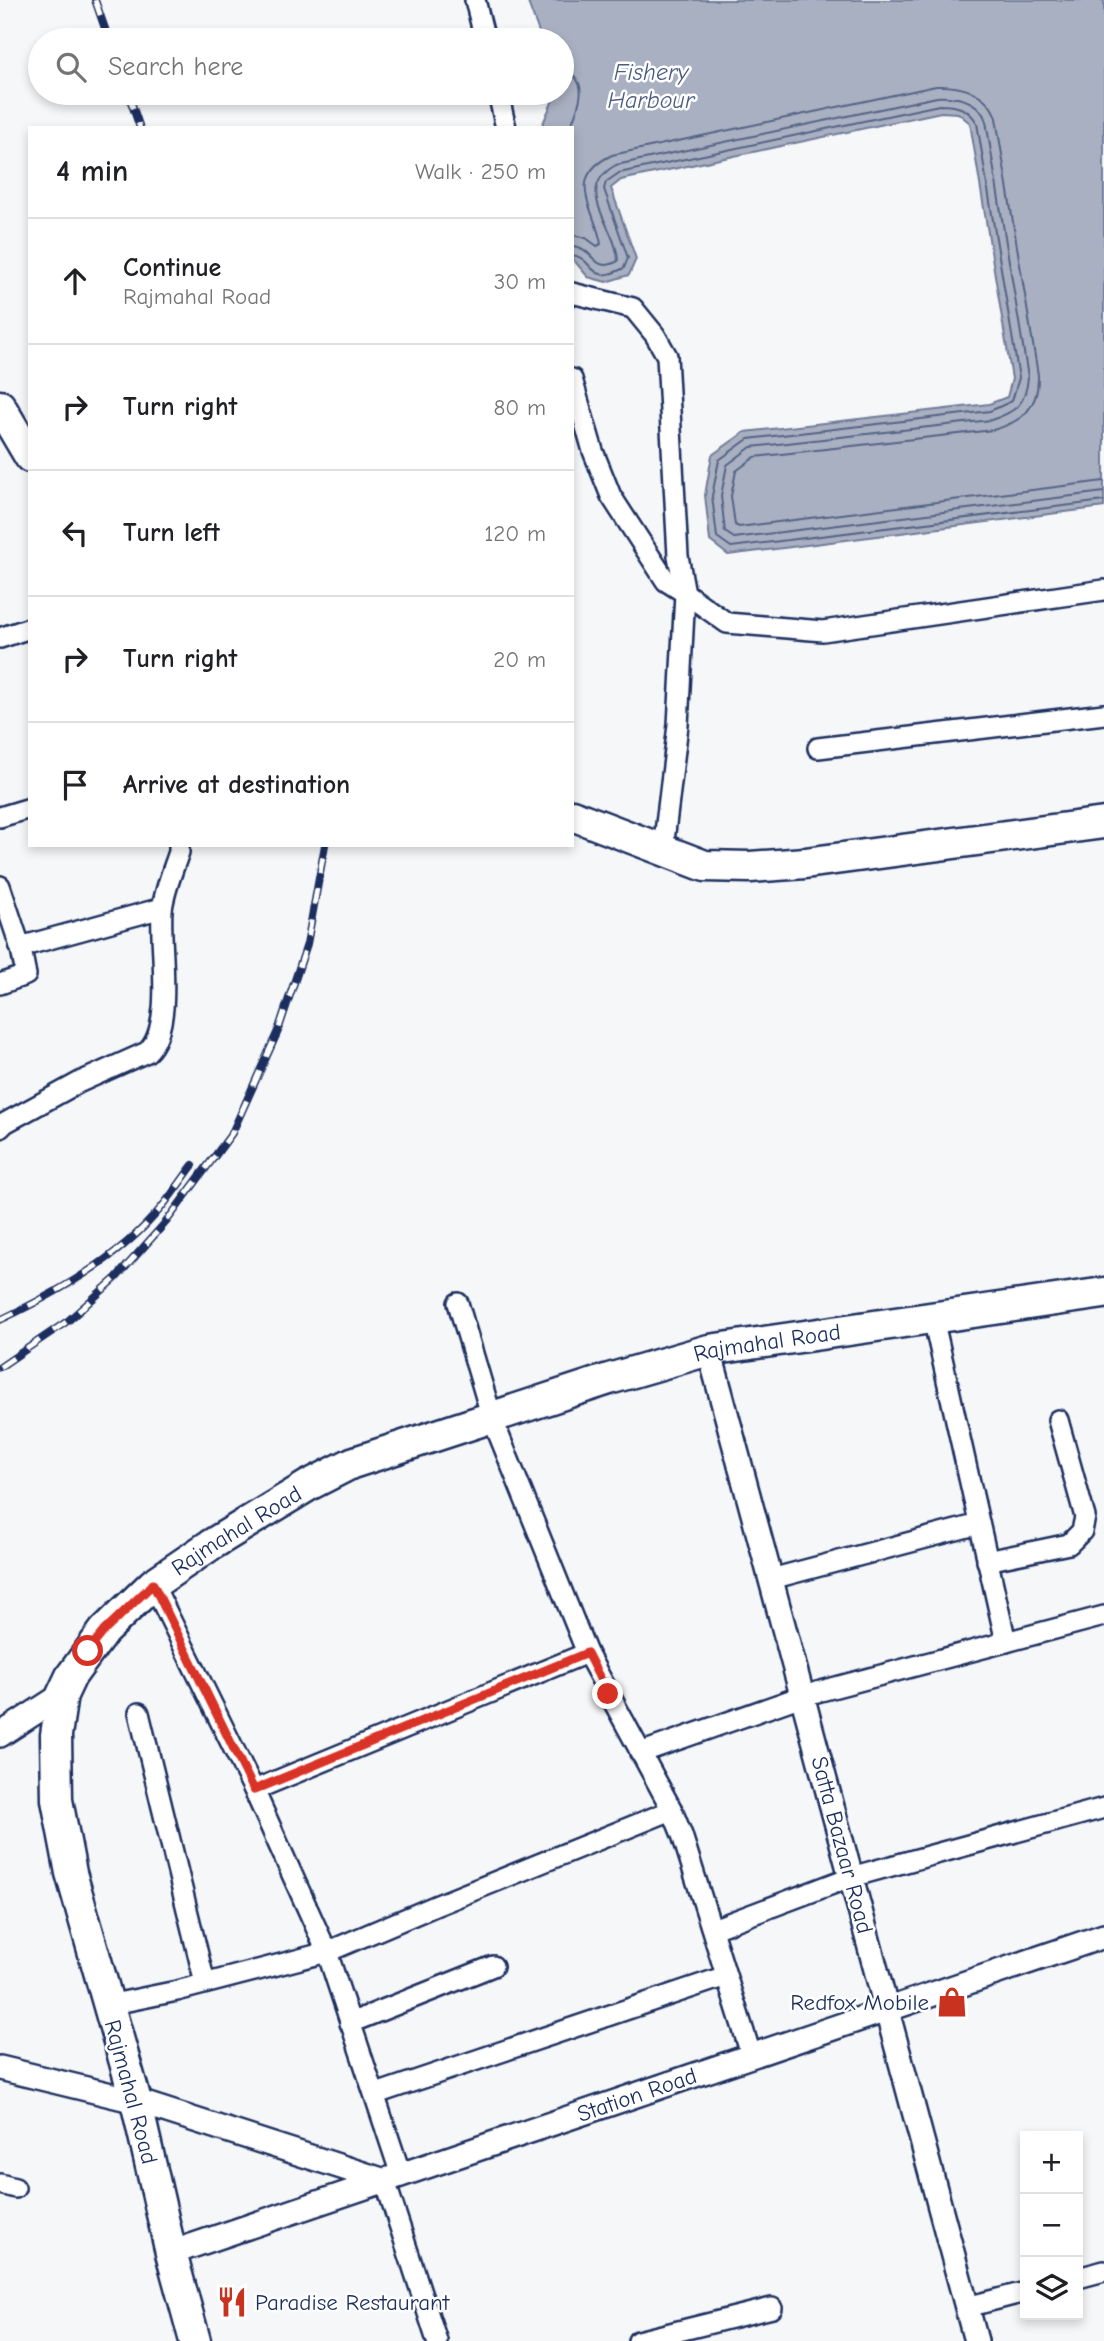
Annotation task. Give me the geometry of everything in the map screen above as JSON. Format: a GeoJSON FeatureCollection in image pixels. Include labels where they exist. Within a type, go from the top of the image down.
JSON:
{"type":"FeatureCollection","features":[{"type":"Feature","properties":{"kind":"main road"},"geometry":{"type":"LineString","coordinates":[[1,411],[28,454]]}},
{"type":"Feature","properties":{"kind":"main road"},"geometry":{"type":"LineString","coordinates":[[574,815],[705,866],[750,867],[804,863],[1104,823]]}},
{"type":"Feature","properties":{"kind":"main road","name":"Rajmahal Road"},"geometry":{"type":"LineString","coordinates":[[195,2341],[171,2253],[136,2101],[71,1873],[57,1800],[57,1735],[62,1695],[71,1676],[104,1631],[153,1584],[220,1539],[309,1485],[352,1463],[609,1378],[709,1350],[1104,1293]]}},
{"type":"Feature","properties":{"kind":"street"},"geometry":{"type":"LineString","coordinates":[[475,0],[482,28]]}},
{"type":"Feature","properties":{"kind":"street"},"geometry":{"type":"LineString","coordinates":[[501,105],[506,126]]}},
{"type":"Feature","properties":{"kind":"street"},"geometry":{"type":"LineString","coordinates":[[574,294],[633,309],[655,335],[667,356],[678,556],[685,593],[678,725],[663,849]]}},
{"type":"Feature","properties":{"kind":"street"},"geometry":{"type":"LineString","coordinates":[[574,386],[593,452],[611,496],[666,581],[727,623],[823,631],[1104,590]]}},
{"type":"Feature","properties":{"kind":"street"},"geometry":{"type":"LineString","coordinates":[[0,638],[28,629]]}},
{"type":"Feature","properties":{"kind":"street"},"geometry":{"type":"LineString","coordinates":[[818,748],[1104,714]]}},
{"type":"Feature","properties":{"kind":"street"},"geometry":{"type":"LineString","coordinates":[[0,817],[28,809]]}},
{"type":"Feature","properties":{"kind":"street"},"geometry":{"type":"LineString","coordinates":[[0,1128],[80,1082],[147,1052],[156,1044],[165,972],[162,908],[179,847]]}},
{"type":"Feature","properties":{"kind":"street"},"geometry":{"type":"LineString","coordinates":[[0,886],[26,975],[0,984]]}},
{"type":"Feature","properties":{"kind":"street"},"geometry":{"type":"LineString","coordinates":[[20,947],[162,908]]}},
{"type":"Feature","properties":{"kind":"street"},"geometry":{"type":"LineString","coordinates":[[458,1303],[492,1418],[587,1653],[672,1810],[749,2048],[754,2055]]}},
{"type":"Feature","properties":{"kind":"street"},"geometry":{"type":"LineString","coordinates":[[933,1318],[1006,1642]]}},
{"type":"Feature","properties":{"kind":"street","name":"Satta Bazaar Road"},"geometry":{"type":"LineString","coordinates":[[709,1350],[976,2341]]}},
{"type":"Feature","properties":{"kind":"street"},"geometry":{"type":"LineString","coordinates":[[987,1561],[1069,1544],[1082,1531],[1085,1517],[1058,1420]]}},
{"type":"Feature","properties":{"kind":"street"},"geometry":{"type":"LineString","coordinates":[[771,1579],[979,1524]]}},
{"type":"Feature","properties":{"kind":"street"},"geometry":{"type":"LineString","coordinates":[[153,1584],[254,1790],[327,1952],[376,2094],[393,2178],[438,2341]]}},
{"type":"Feature","properties":{"kind":"street"},"geometry":{"type":"LineString","coordinates":[[640,1753],[802,1696],[1104,1616]]}},
{"type":"Feature","properties":{"kind":"street"},"geometry":{"type":"LineString","coordinates":[[254,1790],[587,1653]]}},
{"type":"Feature","properties":{"kind":"street"},"geometry":{"type":"LineString","coordinates":[[0,1735],[62,1695]]}},
{"type":"Feature","properties":{"kind":"street"},"geometry":{"type":"LineString","coordinates":[[139,1713],[205,1983]]}},
{"type":"Feature","properties":{"kind":"street"},"geometry":{"type":"LineString","coordinates":[[713,1930],[851,1877],[1104,1808]]}},
{"type":"Feature","properties":{"kind":"street"},"geometry":{"type":"LineString","coordinates":[[108,2005],[327,1952],[672,1810]]}},
{"type":"Feature","properties":{"kind":"street","name":"Station Road"},"geometry":{"type":"LineString","coordinates":[[171,2253],[1104,1936]]}},
{"type":"Feature","properties":{"kind":"street"},"geometry":{"type":"LineString","coordinates":[[350,2023],[493,1966]]}},
{"type":"Feature","properties":{"kind":"street"},"geometry":{"type":"LineString","coordinates":[[376,2094],[726,1976]]}},
{"type":"Feature","properties":{"kind":"street"},"geometry":{"type":"LineString","coordinates":[[0,2068],[136,2101],[393,2178]]}},
{"type":"Feature","properties":{"kind":"street"},"geometry":{"type":"LineString","coordinates":[[1083,2276],[1104,2271]]}},
{"type":"Feature","properties":{"kind":"street"},"geometry":{"type":"LineString","coordinates":[[967,2307],[1020,2292]]}},
{"type":"Feature","properties":{"kind":"street"},"geometry":{"type":"LineString","coordinates":[[638,2341],[772,2308]]}},
{"type":"Feature","properties":{"kind":"water","name":"Fishery Harbour"},"geometry":{"type":"Polygon","coordinates":[[[527,0],[1104,0],[1104,507],[728,555],[710,541],[705,495],[712,455],[745,432],[989,404],[1007,397],[1012,379],[970,123],[958,113],[941,112],[621,180],[611,188],[636,259],[629,275],[606,282],[588,277],[574,260],[574,126],[542,126],[551,105],[574,105],[574,28],[538,28],[527,0]]]}},
{"type":"Feature","properties":{"kind":"railway"},"geometry":{"type":"LineString","coordinates":[[95,0],[105,28]]}},
{"type":"Feature","properties":{"kind":"railway"},"geometry":{"type":"LineString","coordinates":[[132,105],[139,126]]}},
{"type":"Feature","properties":{"kind":"railway"},"geometry":{"type":"LineString","coordinates":[[0,1367],[69,1320],[116,1278],[166,1222],[232,1133],[278,1031],[307,944],[325,847]]}},
{"type":"Feature","properties":{"kind":"railway"},"geometry":{"type":"LineString","coordinates":[[0,1320],[61,1288],[120,1248],[158,1211],[193,1165]]}},
{"type":"Feature","properties":{"kind":"place","name":"Redfox Mobile"},"geometry":{"type":"Point","coordinates":[952,2002]}},
{"type":"Feature","properties":{"kind":"place","name":"Paradise Restaurant"},"geometry":{"type":"Point","coordinates":[232,2302]}},
{"type":"Feature","properties":{"kind":"route"},"geometry":{"type":"LineString","coordinates":[[88,1651],[104,1631],[153,1584],[254,1790],[587,1653],[608,1694]]}}]}
